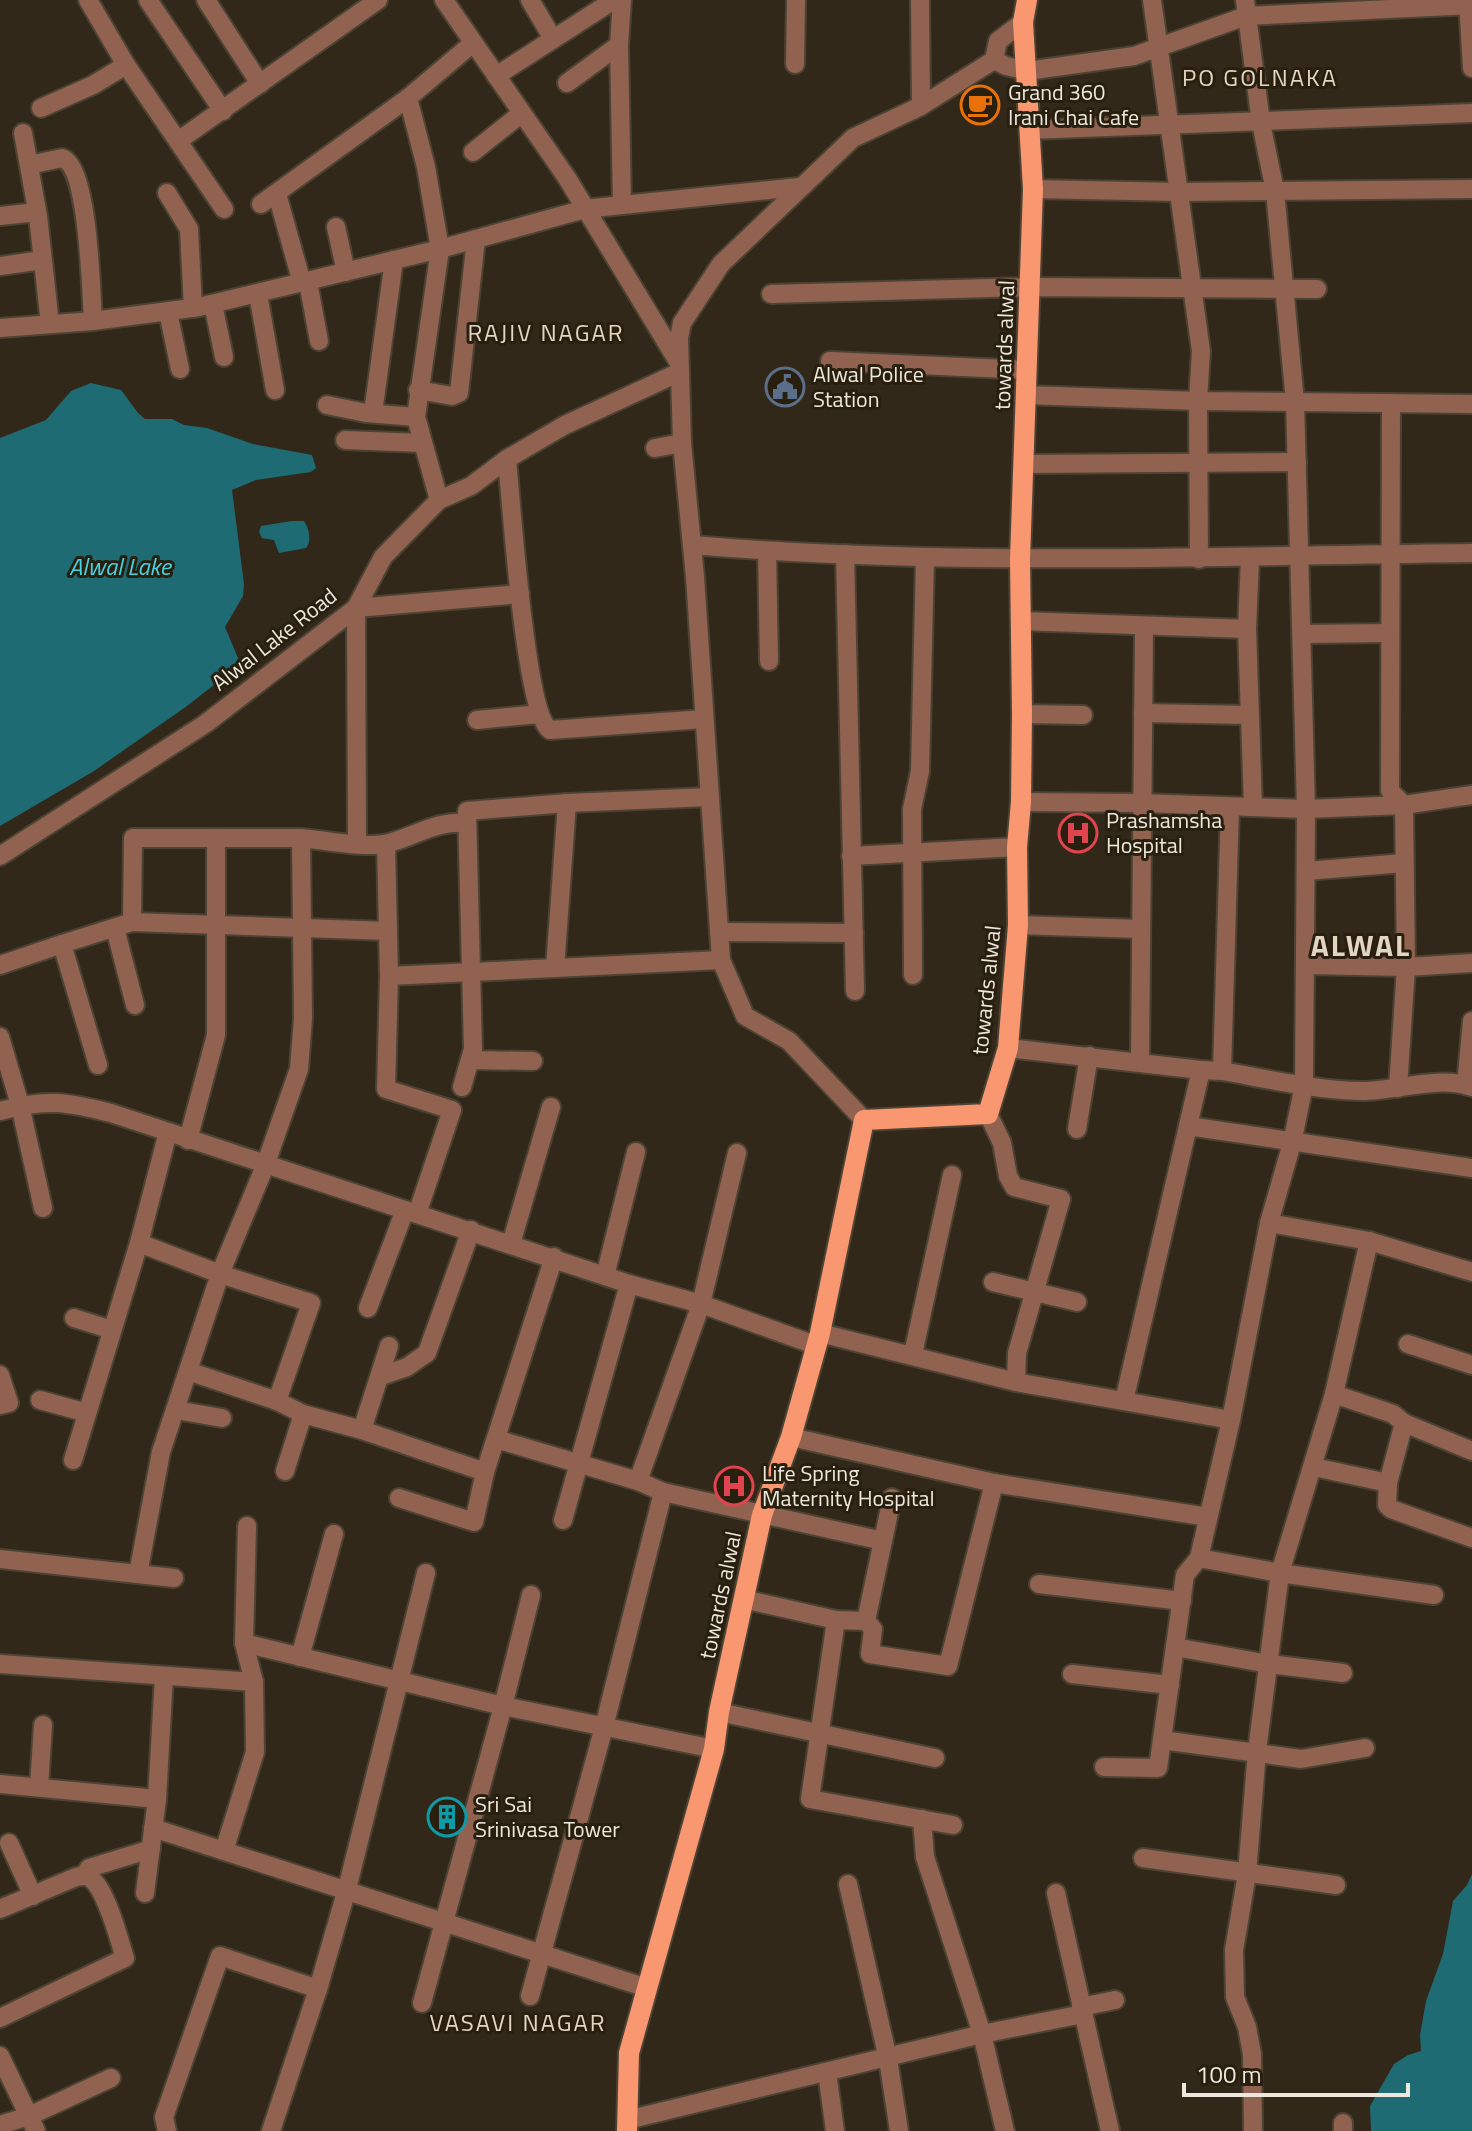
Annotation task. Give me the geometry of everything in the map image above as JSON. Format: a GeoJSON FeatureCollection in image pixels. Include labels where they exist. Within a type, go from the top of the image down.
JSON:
{"type":"FeatureCollection","features":[{"type":"Feature","properties":{"kind":"main road","name":"towards alwal"},"geometry":{"type":"LineString","coordinates":[[988,1114],[1008,1048],[1018,925],[1017,847],[1022,714],[1020,559],[1033,189],[1023,22],[1027,0]]}},
{"type":"Feature","properties":{"kind":"main road"},"geometry":{"type":"LineString","coordinates":[[864,1120],[988,1114]]}},
{"type":"Feature","properties":{"kind":"main road","name":"towards alwal"},"geometry":{"type":"LineString","coordinates":[[625,2126],[629,2053],[714,1749],[719,1712],[762,1515],[791,1437],[817,1339],[864,1120]]}},
{"type":"Feature","properties":{"kind":"street"},"geometry":{"type":"LineString","coordinates":[[88,0],[126,65],[224,209]]}},
{"type":"Feature","properties":{"kind":"street"},"geometry":{"type":"LineString","coordinates":[[148,0],[223,111]]}},
{"type":"Feature","properties":{"kind":"street"},"geometry":{"type":"LineString","coordinates":[[178,141],[378,0]]}},
{"type":"Feature","properties":{"kind":"street"},"geometry":{"type":"LineString","coordinates":[[444,0],[585,209],[680,368]]}},
{"type":"Feature","properties":{"kind":"street"},"geometry":{"type":"LineString","coordinates":[[530,0],[553,39]]}},
{"type":"Feature","properties":{"kind":"street"},"geometry":{"type":"LineString","coordinates":[[496,76],[614,0]]}},
{"type":"Feature","properties":{"kind":"street"},"geometry":{"type":"LineString","coordinates":[[622,0],[619,45],[622,205]]}},
{"type":"Feature","properties":{"kind":"street"},"geometry":{"type":"LineString","coordinates":[[795,64],[796,0]]}},
{"type":"Feature","properties":{"kind":"street"},"geometry":{"type":"LineString","coordinates":[[920,0],[921,106]]}},
{"type":"Feature","properties":{"kind":"street"},"geometry":{"type":"LineString","coordinates":[[1152,0],[1201,351],[1198,401],[1199,559]]}},
{"type":"Feature","properties":{"kind":"street"},"geometry":{"type":"LineString","coordinates":[[208,1],[260,84]]}},
{"type":"Feature","properties":{"kind":"street"},"geometry":{"type":"LineString","coordinates":[[994,60],[1027,71],[1134,56],[1245,8],[1470,3],[1472,68]]}},
{"type":"Feature","properties":{"kind":"street"},"geometry":{"type":"LineString","coordinates":[[1104,1767],[1158,1768],[1185,1575],[1199,1558],[1231,1420],[1269,1223],[1292,1143],[1304,1085],[1306,809],[1295,402],[1275,191],[1261,123],[1245,8]]}},
{"type":"Feature","properties":{"kind":"street"},"geometry":{"type":"LineString","coordinates":[[864,1120],[789,1041],[745,1016],[721,960],[682,443],[682,323],[721,264],[853,138],[921,106],[994,60],[998,41],[1023,22]]}},
{"type":"Feature","properties":{"kind":"street"},"geometry":{"type":"LineString","coordinates":[[319,341],[305,282],[269,199],[408,98],[473,43]]}},
{"type":"Feature","properties":{"kind":"street"},"geometry":{"type":"LineString","coordinates":[[567,83],[619,45]]}},
{"type":"Feature","properties":{"kind":"street"},"geometry":{"type":"LineString","coordinates":[[41,108],[93,85],[126,65]]}},
{"type":"Feature","properties":{"kind":"street"},"geometry":{"type":"LineString","coordinates":[[408,98],[426,167],[440,249],[416,417],[439,500]]}},
{"type":"Feature","properties":{"kind":"street"},"geometry":{"type":"LineString","coordinates":[[473,152],[522,113]]}},
{"type":"Feature","properties":{"kind":"street"},"geometry":{"type":"LineString","coordinates":[[1029,130],[1472,113]]}},
{"type":"Feature","properties":{"kind":"street"},"geometry":{"type":"LineString","coordinates":[[23,133],[37,212],[50,324]]}},
{"type":"Feature","properties":{"kind":"street"},"geometry":{"type":"LineString","coordinates":[[29,165],[62,158],[71,164],[82,201],[88,238],[93,321]]}},
{"type":"Feature","properties":{"kind":"street"},"geometry":{"type":"LineString","coordinates":[[0,328],[93,321],[213,304],[440,249],[585,209],[799,187]]}},
{"type":"Feature","properties":{"kind":"street"},"geometry":{"type":"LineString","coordinates":[[1033,189],[1179,192],[1472,189]]}},
{"type":"Feature","properties":{"kind":"street"},"geometry":{"type":"LineString","coordinates":[[167,193],[189,229],[193,308]]}},
{"type":"Feature","properties":{"kind":"street"},"geometry":{"type":"LineString","coordinates":[[0,216],[37,212]]}},
{"type":"Feature","properties":{"kind":"street"},"geometry":{"type":"LineString","coordinates":[[336,227],[346,272]]}},
{"type":"Feature","properties":{"kind":"street"},"geometry":{"type":"LineString","coordinates":[[418,390],[452,396],[459,393],[476,239]]}},
{"type":"Feature","properties":{"kind":"street"},"geometry":{"type":"LineString","coordinates":[[0,266],[42,260]]}},
{"type":"Feature","properties":{"kind":"street"},"geometry":{"type":"LineString","coordinates":[[373,413],[394,260]]}},
{"type":"Feature","properties":{"kind":"street"},"geometry":{"type":"LineString","coordinates":[[771,294],[1030,287],[1317,289]]}},
{"type":"Feature","properties":{"kind":"street"},"geometry":{"type":"LineString","coordinates":[[258,294],[275,390]]}},
{"type":"Feature","properties":{"kind":"street"},"geometry":{"type":"LineString","coordinates":[[213,304],[224,357]]}},
{"type":"Feature","properties":{"kind":"street"},"geometry":{"type":"LineString","coordinates":[[168,312],[180,369]]}},
{"type":"Feature","properties":{"kind":"street"},"geometry":{"type":"LineString","coordinates":[[830,361],[1027,370]]}},
{"type":"Feature","properties":{"kind":"street","name":"Alwal Lake Road"},"geometry":{"type":"LineString","coordinates":[[0,856],[205,724],[356,608],[383,557],[439,500],[471,486],[507,459],[565,425],[680,368]]}},
{"type":"Feature","properties":{"kind":"street"},"geometry":{"type":"LineString","coordinates":[[1026,395],[1198,401],[1472,404]]}},
{"type":"Feature","properties":{"kind":"street"},"geometry":{"type":"LineString","coordinates":[[1391,403],[1390,791],[1404,805],[1406,967],[1398,1088]]}},
{"type":"Feature","properties":{"kind":"street"},"geometry":{"type":"LineString","coordinates":[[327,405],[416,417]]}},
{"type":"Feature","properties":{"kind":"street"},"geometry":{"type":"LineString","coordinates":[[345,440],[422,443]]}},
{"type":"Feature","properties":{"kind":"street"},"geometry":{"type":"LineString","coordinates":[[655,448],[682,443]]}},
{"type":"Feature","properties":{"kind":"street"},"geometry":{"type":"LineString","coordinates":[[507,459],[520,594],[539,714],[544,726],[550,730],[704,719]]}},
{"type":"Feature","properties":{"kind":"street"},"geometry":{"type":"LineString","coordinates":[[1023,464],[1297,462]]}},
{"type":"Feature","properties":{"kind":"street"},"geometry":{"type":"LineString","coordinates":[[692,545],[925,558],[1020,559],[1472,553]]}},
{"type":"Feature","properties":{"kind":"street"},"geometry":{"type":"LineString","coordinates":[[767,551],[769,661]]}},
{"type":"Feature","properties":{"kind":"street"},"geometry":{"type":"LineString","coordinates":[[845,554],[855,991]]}},
{"type":"Feature","properties":{"kind":"street"},"geometry":{"type":"LineString","coordinates":[[913,975],[912,809],[920,771],[925,558]]}},
{"type":"Feature","properties":{"kind":"street"},"geometry":{"type":"LineString","coordinates":[[1250,558],[1247,629],[1253,806]]}},
{"type":"Feature","properties":{"kind":"street"},"geometry":{"type":"LineString","coordinates":[[357,843],[356,608],[520,594]]}},
{"type":"Feature","properties":{"kind":"street"},"geometry":{"type":"LineString","coordinates":[[1020,621],[1247,629]]}},
{"type":"Feature","properties":{"kind":"street"},"geometry":{"type":"LineString","coordinates":[[1140,1062],[1144,626]]}},
{"type":"Feature","properties":{"kind":"street"},"geometry":{"type":"LineString","coordinates":[[1302,634],[1390,633]]}},
{"type":"Feature","properties":{"kind":"street"},"geometry":{"type":"LineString","coordinates":[[1143,713],[1249,715]]}},
{"type":"Feature","properties":{"kind":"street"},"geometry":{"type":"LineString","coordinates":[[477,720],[539,714]]}},
{"type":"Feature","properties":{"kind":"street"},"geometry":{"type":"LineString","coordinates":[[1022,714],[1083,715]]}},
{"type":"Feature","properties":{"kind":"street"},"geometry":{"type":"LineString","coordinates":[[1021,802],[1306,809],[1404,805],[1472,795]]}},
{"type":"Feature","properties":{"kind":"street"},"geometry":{"type":"LineString","coordinates":[[462,1087],[473,1049],[467,811],[710,797]]}},
{"type":"Feature","properties":{"kind":"street"},"geometry":{"type":"LineString","coordinates":[[555,968],[567,803]]}},
{"type":"Feature","properties":{"kind":"street"},"geometry":{"type":"LineString","coordinates":[[1222,1071],[1230,807]]}},
{"type":"Feature","properties":{"kind":"street"},"geometry":{"type":"LineString","coordinates":[[135,1005],[124,925],[133,838],[301,838],[386,844],[435,825],[451,821],[467,823]]}},
{"type":"Feature","properties":{"kind":"street"},"geometry":{"type":"LineString","coordinates":[[188,1140],[216,1035],[216,838]]}},
{"type":"Feature","properties":{"kind":"street"},"geometry":{"type":"LineString","coordinates":[[138,1574],[161,1452],[220,1274],[265,1166],[299,1069],[303,1018],[301,838]]}},
{"type":"Feature","properties":{"kind":"street"},"geometry":{"type":"LineString","coordinates":[[368,1308],[452,1110],[386,1089],[389,976],[386,844]]}},
{"type":"Feature","properties":{"kind":"street"},"geometry":{"type":"LineString","coordinates":[[851,856],[1017,847]]}},
{"type":"Feature","properties":{"kind":"street"},"geometry":{"type":"LineString","coordinates":[[1306,871],[1404,863]]}},
{"type":"Feature","properties":{"kind":"street"},"geometry":{"type":"LineString","coordinates":[[0,965],[124,925],[388,931]]}},
{"type":"Feature","properties":{"kind":"street"},"geometry":{"type":"LineString","coordinates":[[1018,925],[1141,929]]}},
{"type":"Feature","properties":{"kind":"street"},"geometry":{"type":"LineString","coordinates":[[719,932],[854,933]]}},
{"type":"Feature","properties":{"kind":"street"},"geometry":{"type":"LineString","coordinates":[[62,944],[98,1065]]}},
{"type":"Feature","properties":{"kind":"street"},"geometry":{"type":"LineString","coordinates":[[389,976],[721,960]]}},
{"type":"Feature","properties":{"kind":"street"},"geometry":{"type":"LineString","coordinates":[[1306,965],[1406,967],[1472,963]]}},
{"type":"Feature","properties":{"kind":"street"},"geometry":{"type":"LineString","coordinates":[[1008,1048],[1222,1071],[1361,1091],[1433,1083],[1469,1086],[1472,1021]]}},
{"type":"Feature","properties":{"kind":"street"},"geometry":{"type":"LineString","coordinates":[[0,1037],[20,1105],[43,1208]]}},
{"type":"Feature","properties":{"kind":"street"},"geometry":{"type":"LineString","coordinates":[[1077,1129],[1089,1056]]}},
{"type":"Feature","properties":{"kind":"street"},"geometry":{"type":"LineString","coordinates":[[470,1060],[533,1061]]}},
{"type":"Feature","properties":{"kind":"street"},"geometry":{"type":"LineString","coordinates":[[1124,1401],[1201,1070]]}},
{"type":"Feature","properties":{"kind":"street"},"geometry":{"type":"LineString","coordinates":[[0,1111],[20,1105],[67,1102],[471,1230],[629,1284],[817,1339],[913,1354],[1016,1382],[1231,1420]]}},
{"type":"Feature","properties":{"kind":"street"},"geometry":{"type":"LineString","coordinates":[[511,1244],[551,1107]]}},
{"type":"Feature","properties":{"kind":"street"},"geometry":{"type":"LineString","coordinates":[[988,1114],[1002,1143],[1008,1176],[1014,1187],[1061,1199],[1017,1353],[1016,1382]]}},
{"type":"Feature","properties":{"kind":"street"},"geometry":{"type":"LineString","coordinates":[[1188,1126],[1472,1168]]}},
{"type":"Feature","properties":{"kind":"street"},"geometry":{"type":"LineString","coordinates":[[73,1460],[139,1243],[168,1132]]}},
{"type":"Feature","properties":{"kind":"street"},"geometry":{"type":"LineString","coordinates":[[605,1276],[636,1152]]}},
{"type":"Feature","properties":{"kind":"street"},"geometry":{"type":"LineString","coordinates":[[638,1481],[701,1304],[737,1153]]}},
{"type":"Feature","properties":{"kind":"street"},"geometry":{"type":"LineString","coordinates":[[913,1354],[952,1175]]}},
{"type":"Feature","properties":{"kind":"street"},"geometry":{"type":"LineString","coordinates":[[1269,1223],[1369,1241],[1472,1272]]}},
{"type":"Feature","properties":{"kind":"street"},"geometry":{"type":"LineString","coordinates":[[381,1376],[407,1367],[427,1353],[471,1230]]}},
{"type":"Feature","properties":{"kind":"street"},"geometry":{"type":"LineString","coordinates":[[1253,2131],[1252,2054],[1247,2027],[1235,1997],[1234,1950],[1247,1874],[1257,1751],[1280,1573],[1334,1394],[1369,1241]]}},
{"type":"Feature","properties":{"kind":"street"},"geometry":{"type":"LineString","coordinates":[[139,1243],[220,1274],[311,1303],[277,1401]]}},
{"type":"Feature","properties":{"kind":"street"},"geometry":{"type":"LineString","coordinates":[[399,1498],[474,1522],[485,1472],[554,1257]]}},
{"type":"Feature","properties":{"kind":"street"},"geometry":{"type":"LineString","coordinates":[[993,1282],[1077,1302]]}},
{"type":"Feature","properties":{"kind":"street"},"geometry":{"type":"LineString","coordinates":[[563,1520],[629,1284]]}},
{"type":"Feature","properties":{"kind":"street"},"geometry":{"type":"LineString","coordinates":[[74,1318],[112,1330]]}},
{"type":"Feature","properties":{"kind":"street"},"geometry":{"type":"LineString","coordinates":[[1408,1344],[1472,1365]]}},
{"type":"Feature","properties":{"kind":"street"},"geometry":{"type":"LineString","coordinates":[[362,1430],[389,1346]]}},
{"type":"Feature","properties":{"kind":"street"},"geometry":{"type":"LineString","coordinates":[[188,1371],[277,1401],[303,1414],[362,1430],[485,1472]]}},
{"type":"Feature","properties":{"kind":"street"},"geometry":{"type":"LineString","coordinates":[[0,1375],[9,1403],[0,1405]]}},
{"type":"Feature","properties":{"kind":"street"},"geometry":{"type":"LineString","coordinates":[[1334,1394],[1393,1414],[1404,1423],[1472,1451]]}},
{"type":"Feature","properties":{"kind":"street"},"geometry":{"type":"LineString","coordinates":[[40,1400],[87,1413]]}},
{"type":"Feature","properties":{"kind":"street"},"geometry":{"type":"LineString","coordinates":[[176,1410],[222,1418]]}},
{"type":"Feature","properties":{"kind":"street"},"geometry":{"type":"LineString","coordinates":[[285,1471],[303,1414]]}},
{"type":"Feature","properties":{"kind":"street"},"geometry":{"type":"LineString","coordinates":[[1404,1423],[1388,1483],[1387,1505],[1472,1538]]}},
{"type":"Feature","properties":{"kind":"street"},"geometry":{"type":"LineString","coordinates":[[791,1437],[994,1483],[1208,1517]]}},
{"type":"Feature","properties":{"kind":"street"},"geometry":{"type":"LineString","coordinates":[[496,1439],[638,1481],[663,1492],[883,1541]]}},
{"type":"Feature","properties":{"kind":"street"},"geometry":{"type":"LineString","coordinates":[[1314,1467],[1388,1483]]}},
{"type":"Feature","properties":{"kind":"street"},"geometry":{"type":"LineString","coordinates":[[743,1599],[836,1620],[866,1621],[873,1629],[870,1654],[948,1666],[994,1483]]}},
{"type":"Feature","properties":{"kind":"street"},"geometry":{"type":"LineString","coordinates":[[530,1996],[604,1727],[663,1492]]}},
{"type":"Feature","properties":{"kind":"street"},"geometry":{"type":"LineString","coordinates":[[866,1621],[892,1498]]}},
{"type":"Feature","properties":{"kind":"street"},"geometry":{"type":"LineString","coordinates":[[224,1851],[255,1752],[254,1682],[244,1643],[247,1526]]}},
{"type":"Feature","properties":{"kind":"street"},"geometry":{"type":"LineString","coordinates":[[300,1657],[334,1534]]}},
{"type":"Feature","properties":{"kind":"street"},"geometry":{"type":"LineString","coordinates":[[1199,1558],[1434,1595]]}},
{"type":"Feature","properties":{"kind":"street"},"geometry":{"type":"LineString","coordinates":[[0,1559],[174,1578]]}},
{"type":"Feature","properties":{"kind":"street"},"geometry":{"type":"LineString","coordinates":[[271,2131],[347,1889],[426,1573]]}},
{"type":"Feature","properties":{"kind":"street"},"geometry":{"type":"LineString","coordinates":[[1039,1584],[1182,1601]]}},
{"type":"Feature","properties":{"kind":"street"},"geometry":{"type":"LineString","coordinates":[[422,2003],[531,1595]]}},
{"type":"Feature","properties":{"kind":"street"},"geometry":{"type":"LineString","coordinates":[[836,1620],[810,1799],[953,1825]]}},
{"type":"Feature","properties":{"kind":"street"},"geometry":{"type":"LineString","coordinates":[[244,1643],[503,1706],[714,1749]]}},
{"type":"Feature","properties":{"kind":"street"},"geometry":{"type":"LineString","coordinates":[[1175,1647],[1269,1664],[1343,1673]]}},
{"type":"Feature","properties":{"kind":"street"},"geometry":{"type":"LineString","coordinates":[[0,1664],[254,1682]]}},
{"type":"Feature","properties":{"kind":"street"},"geometry":{"type":"LineString","coordinates":[[1072,1674],[1170,1685]]}},
{"type":"Feature","properties":{"kind":"street"},"geometry":{"type":"LineString","coordinates":[[145,1893],[157,1799],[164,1676]]}},
{"type":"Feature","properties":{"kind":"street"},"geometry":{"type":"LineString","coordinates":[[719,1712],[935,1758]]}},
{"type":"Feature","properties":{"kind":"street"},"geometry":{"type":"LineString","coordinates":[[39,1787],[43,1725]]}},
{"type":"Feature","properties":{"kind":"street"},"geometry":{"type":"LineString","coordinates":[[1162,1740],[1301,1759],[1365,1748]]}},
{"type":"Feature","properties":{"kind":"street"},"geometry":{"type":"LineString","coordinates":[[0,1784],[157,1799]]}},
{"type":"Feature","properties":{"kind":"street"},"geometry":{"type":"LineString","coordinates":[[922,1819],[925,1857],[982,2034],[1005,2131]]}},
{"type":"Feature","properties":{"kind":"street"},"geometry":{"type":"LineString","coordinates":[[153,1828],[647,1988]]}},
{"type":"Feature","properties":{"kind":"street"},"geometry":{"type":"LineString","coordinates":[[9,1843],[33,1896]]}},
{"type":"Feature","properties":{"kind":"street"},"geometry":{"type":"LineString","coordinates":[[0,1909],[84,1876],[89,1868],[151,1849]]}},
{"type":"Feature","properties":{"kind":"street"},"geometry":{"type":"LineString","coordinates":[[1143,1858],[1336,1885]]}},
{"type":"Feature","properties":{"kind":"street"},"geometry":{"type":"LineString","coordinates":[[0,2018],[125,1958],[103,1898],[91,1878],[84,1876]]}},
{"type":"Feature","properties":{"kind":"street"},"geometry":{"type":"LineString","coordinates":[[848,1884],[888,2059],[899,2131]]}},
{"type":"Feature","properties":{"kind":"street"},"geometry":{"type":"LineString","coordinates":[[1056,1893],[1110,2131]]}},
{"type":"Feature","properties":{"kind":"street"},"geometry":{"type":"LineString","coordinates":[[167,2131],[164,2117],[220,1956],[318,1989]]}},
{"type":"Feature","properties":{"kind":"street"},"geometry":{"type":"LineString","coordinates":[[625,2126],[1115,2000]]}},
{"type":"Feature","properties":{"kind":"street"},"geometry":{"type":"LineString","coordinates":[[0,2056],[32,2123]]}},
{"type":"Feature","properties":{"kind":"street"},"geometry":{"type":"LineString","coordinates":[[827,2072],[835,2131]]}},
{"type":"Feature","properties":{"kind":"street"},"geometry":{"type":"LineString","coordinates":[[0,2125],[32,2123],[111,2078]]}},
{"type":"Feature","properties":{"kind":"water","name":"Alwal Lake"},"geometry":{"type":"Polygon","coordinates":[[[91,383],[121,390],[145,419],[172,419],[253,444],[312,455],[316,468],[311,472],[256,480],[232,490],[244,584],[243,596],[225,627],[238,658],[233,670],[94,771],[0,826],[0,438],[46,420],[71,391],[91,383]]]}},
{"type":"Feature","properties":{"kind":"water"},"geometry":{"type":"Polygon","coordinates":[[[304,521],[306,524],[309,539],[306,548],[279,553],[274,540],[262,538],[259,532],[261,526],[304,521]]]}},
{"type":"Feature","properties":{"kind":"water"},"geometry":{"type":"Polygon","coordinates":[[[1472,1874],[1472,2131],[1371,2131],[1370,2106],[1394,2064],[1421,2051],[1420,2035],[1426,2001],[1443,1954],[1453,1901],[1472,1874]]]}},
{"type":"Feature","properties":{"kind":"place","name":"Grand 360 Irani Chai Cafe"},"geometry":{"type":"Point","coordinates":[980,105]}},
{"type":"Feature","properties":{"kind":"place","name":"Alwal Police Station"},"geometry":{"type":"Point","coordinates":[785,387]}},
{"type":"Feature","properties":{"kind":"place","name":"Prashamsha Hospital"},"geometry":{"type":"Point","coordinates":[1078,833]}},
{"type":"Feature","properties":{"kind":"place","name":"Life Spring Maternity Hospital"},"geometry":{"type":"Point","coordinates":[734,1486]}},
{"type":"Feature","properties":{"kind":"place","name":"Sri Sai Srinivasa Tower"},"geometry":{"type":"Point","coordinates":[447,1817]}},
{"type":"Feature","properties":{"kind":"district","name":"PO GOLNAKA"},"geometry":{"type":"Point","coordinates":[1260,77]}},
{"type":"Feature","properties":{"kind":"district","name":"RAJIV NAGAR"},"geometry":{"type":"Point","coordinates":[546,332]}},
{"type":"Feature","properties":{"kind":"district","name":"ALWAL"},"geometry":{"type":"Point","coordinates":[1361,945]}},
{"type":"Feature","properties":{"kind":"district","name":"VASAVI NAGAR"},"geometry":{"type":"Point","coordinates":[518,2022]}}]}
